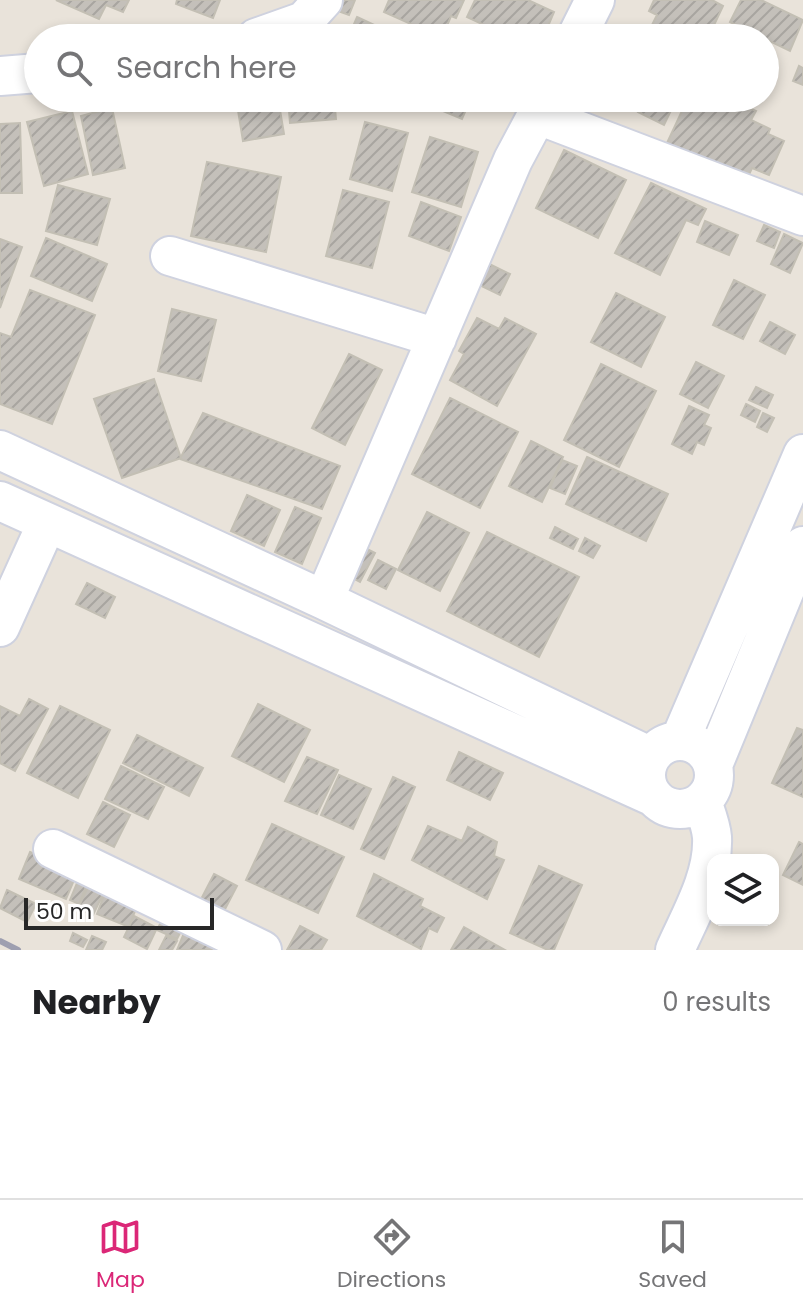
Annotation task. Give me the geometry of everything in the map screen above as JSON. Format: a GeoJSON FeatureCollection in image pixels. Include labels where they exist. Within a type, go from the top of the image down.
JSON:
{"type":"FeatureCollection","features":[{"type":"Feature","properties":{"kind":"street"},"geometry":{"type":"LineString","coordinates":[[296,24],[304,21],[323,0]]}},
{"type":"Feature","properties":{"kind":"street"},"geometry":{"type":"LineString","coordinates":[[583,24],[595,0]]}},
{"type":"Feature","properties":{"kind":"street"},"geometry":{"type":"LineString","coordinates":[[0,76],[24,74]]}},
{"type":"Feature","properties":{"kind":"street"},"geometry":{"type":"LineString","coordinates":[[324,600],[513,160],[539,112]]}},
{"type":"Feature","properties":{"kind":"street"},"geometry":{"type":"LineString","coordinates":[[556,112],[803,216]]}},
{"type":"Feature","properties":{"kind":"street"},"geometry":{"type":"LineString","coordinates":[[170,256],[437,338]]}},
{"type":"Feature","properties":{"kind":"street"},"geometry":{"type":"LineString","coordinates":[[0,450],[324,600],[665,748],[694,743],[707,752],[713,765],[715,778],[711,791],[691,808],[677,809],[665,805],[654,797],[0,501]]}},
{"type":"Feature","properties":{"kind":"street"},"geometry":{"type":"LineString","coordinates":[[654,797],[647,784],[646,770],[665,748],[803,454]]}},
{"type":"Feature","properties":{"kind":"street"},"geometry":{"type":"LineString","coordinates":[[0,627],[47,523]]}},
{"type":"Feature","properties":{"kind":"street"},"geometry":{"type":"LineString","coordinates":[[713,765],[803,546]]}},
{"type":"Feature","properties":{"kind":"street"},"geometry":{"type":"LineString","coordinates":[[675,950],[703,888],[712,850],[712,834],[702,801]]}},
{"type":"Feature","properties":{"kind":"street"},"geometry":{"type":"LineString","coordinates":[[53,849],[262,950]]}},
{"type":"Feature","properties":{"kind":"building"},"geometry":{"type":"Polygon","coordinates":[[[56,0],[129,0],[123,12],[106,5],[99,19],[56,0]]]}},
{"type":"Feature","properties":{"kind":"building"},"geometry":{"type":"Polygon","coordinates":[[[177,0],[220,0],[213,18],[176,4],[177,0]]]}},
{"type":"Feature","properties":{"kind":"building"},"geometry":{"type":"Polygon","coordinates":[[[339,0],[355,0],[349,15],[335,10],[339,0]]]}},
{"type":"Feature","properties":{"kind":"building"},"geometry":{"type":"Polygon","coordinates":[[[389,0],[464,0],[456,18],[451,16],[448,24],[411,24],[384,12],[389,0]]]}},
{"type":"Feature","properties":{"kind":"building"},"geometry":{"type":"Polygon","coordinates":[[[475,0],[528,0],[554,12],[549,24],[482,24],[467,17],[475,0]]]}},
{"type":"Feature","properties":{"kind":"building"},"geometry":{"type":"Polygon","coordinates":[[[654,0],[712,0],[723,6],[715,24],[652,24],[657,15],[649,11],[654,0]]]}},
{"type":"Feature","properties":{"kind":"building"},"geometry":{"type":"Polygon","coordinates":[[[741,0],[761,0],[803,20],[790,51],[779,46],[779,24],[730,22],[741,0]]]}},
{"type":"Feature","properties":{"kind":"building"},"geometry":{"type":"Polygon","coordinates":[[[357,17],[372,24],[354,24],[357,17]]]}},
{"type":"Feature","properties":{"kind":"building"},"geometry":{"type":"Polygon","coordinates":[[[799,66],[803,68],[803,85],[793,81],[799,66]]]}},
{"type":"Feature","properties":{"kind":"building"},"geometry":{"type":"Polygon","coordinates":[[[72,112],[88,174],[44,186],[27,122],[72,112]]]}},
{"type":"Feature","properties":{"kind":"building"},"geometry":{"type":"Polygon","coordinates":[[[113,112],[125,168],[93,175],[81,116],[113,112]]]}},
{"type":"Feature","properties":{"kind":"building"},"geometry":{"type":"Polygon","coordinates":[[[238,112],[280,112],[284,134],[243,141],[238,112]]]}},
{"type":"Feature","properties":{"kind":"building"},"geometry":{"type":"Polygon","coordinates":[[[289,112],[335,112],[336,119],[290,123],[289,112]]]}},
{"type":"Feature","properties":{"kind":"building"},"geometry":{"type":"Polygon","coordinates":[[[445,112],[465,112],[462,119],[445,112]]]}},
{"type":"Feature","properties":{"kind":"building"},"geometry":{"type":"Polygon","coordinates":[[[638,112],[670,112],[664,125],[638,112]]]}},
{"type":"Feature","properties":{"kind":"building"},"geometry":{"type":"Polygon","coordinates":[[[681,112],[755,112],[751,120],[770,129],[768,134],[784,141],[769,175],[752,168],[747,179],[667,143],[681,112]]]}},
{"type":"Feature","properties":{"kind":"building"},"geometry":{"type":"Polygon","coordinates":[[[365,122],[408,133],[392,191],[350,179],[365,122]]]}},
{"type":"Feature","properties":{"kind":"building"},"geometry":{"type":"Polygon","coordinates":[[[20,123],[22,193],[0,193],[0,124],[20,123]]]}},
{"type":"Feature","properties":{"kind":"building"},"geometry":{"type":"Polygon","coordinates":[[[430,137],[478,152],[461,207],[412,192],[430,137]]]}},
{"type":"Feature","properties":{"kind":"building"},"geometry":{"type":"Polygon","coordinates":[[[564,150],[626,180],[598,238],[536,208],[564,150]]]}},
{"type":"Feature","properties":{"kind":"building"},"geometry":{"type":"Polygon","coordinates":[[[207,162],[281,177],[266,252],[191,236],[207,162]]]}},
{"type":"Feature","properties":{"kind":"building"},"geometry":{"type":"Polygon","coordinates":[[[651,183],[706,209],[698,225],[686,220],[660,275],[615,253],[651,183]]]}},
{"type":"Feature","properties":{"kind":"building"},"geometry":{"type":"Polygon","coordinates":[[[58,185],[110,199],[97,245],[46,231],[58,185]]]}},
{"type":"Feature","properties":{"kind":"building"},"geometry":{"type":"Polygon","coordinates":[[[343,190],[389,202],[372,268],[326,256],[343,190]]]}},
{"type":"Feature","properties":{"kind":"building"},"geometry":{"type":"Polygon","coordinates":[[[421,202],[461,217],[449,251],[409,236],[421,202]]]}},
{"type":"Feature","properties":{"kind":"building"},"geometry":{"type":"Polygon","coordinates":[[[705,221],[738,235],[729,255],[697,242],[705,221]]]}},
{"type":"Feature","properties":{"kind":"building"},"geometry":{"type":"Polygon","coordinates":[[[764,225],[780,232],[774,248],[757,241],[764,225]]]}},
{"type":"Feature","properties":{"kind":"building"},"geometry":{"type":"Polygon","coordinates":[[[784,234],[803,243],[790,273],[771,264],[784,234]]]}},
{"type":"Feature","properties":{"kind":"building"},"geometry":{"type":"Polygon","coordinates":[[[46,238],[107,264],[92,301],[31,276],[46,238]]]}},
{"type":"Feature","properties":{"kind":"building"},"geometry":{"type":"Polygon","coordinates":[[[0,239],[22,247],[0,308],[0,239]]]}},
{"type":"Feature","properties":{"kind":"building"},"geometry":{"type":"Polygon","coordinates":[[[475,257],[510,274],[500,295],[465,278],[475,257]]]}},
{"type":"Feature","properties":{"kind":"building"},"geometry":{"type":"Polygon","coordinates":[[[734,280],[765,295],[743,339],[713,325],[734,280]]]}},
{"type":"Feature","properties":{"kind":"building"},"geometry":{"type":"Polygon","coordinates":[[[30,290],[95,315],[52,424],[0,404],[0,333],[11,337],[30,290]]]}},
{"type":"Feature","properties":{"kind":"building"},"geometry":{"type":"Polygon","coordinates":[[[616,293],[665,317],[641,367],[591,342],[616,293]]]}},
{"type":"Feature","properties":{"kind":"building"},"geometry":{"type":"Polygon","coordinates":[[[172,309],[216,320],[201,381],[158,371],[172,309]]]}},
{"type":"Feature","properties":{"kind":"building"},"geometry":{"type":"Polygon","coordinates":[[[477,318],[499,329],[505,318],[536,334],[497,406],[450,380],[464,354],[459,351],[477,318]]]}},
{"type":"Feature","properties":{"kind":"building"},"geometry":{"type":"Polygon","coordinates":[[[770,322],[795,335],[785,354],[760,341],[770,322]]]}},
{"type":"Feature","properties":{"kind":"building"},"geometry":{"type":"Polygon","coordinates":[[[349,354],[382,370],[345,445],[312,428],[349,354]]]}},
{"type":"Feature","properties":{"kind":"building"},"geometry":{"type":"Polygon","coordinates":[[[696,362],[724,376],[708,408],[680,394],[696,362]]]}},
{"type":"Feature","properties":{"kind":"building"},"geometry":{"type":"Polygon","coordinates":[[[601,364],[656,391],[619,467],[564,440],[601,364]]]}},
{"type":"Feature","properties":{"kind":"building"},"geometry":{"type":"Polygon","coordinates":[[[154,379],[181,458],[122,478],[94,399],[154,379]]]}},
{"type":"Feature","properties":{"kind":"building"},"geometry":{"type":"Polygon","coordinates":[[[756,387],[773,395],[767,408],[749,400],[756,387]]]}},
{"type":"Feature","properties":{"kind":"building"},"geometry":{"type":"Polygon","coordinates":[[[450,398],[518,432],[480,508],[412,474],[450,398]]]}},
{"type":"Feature","properties":{"kind":"building"},"geometry":{"type":"Polygon","coordinates":[[[746,404],[760,411],[755,422],[741,415],[746,404]]]}},
{"type":"Feature","properties":{"kind":"building"},"geometry":{"type":"Polygon","coordinates":[[[689,406],[709,415],[704,425],[711,428],[704,445],[697,442],[692,454],[672,444],[689,406]]]}},
{"type":"Feature","properties":{"kind":"building"},"geometry":{"type":"Polygon","coordinates":[[[203,413],[340,466],[322,509],[180,459],[203,413]]]}},
{"type":"Feature","properties":{"kind":"building"},"geometry":{"type":"Polygon","coordinates":[[[763,413],[774,418],[767,432],[757,427],[763,413]]]}},
{"type":"Feature","properties":{"kind":"building"},"geometry":{"type":"Polygon","coordinates":[[[531,441],[563,457],[542,502],[509,486],[531,441]]]}},
{"type":"Feature","properties":{"kind":"building"},"geometry":{"type":"Polygon","coordinates":[[[587,457],[668,494],[646,541],[566,504],[587,457]]]}},
{"type":"Feature","properties":{"kind":"building"},"geometry":{"type":"Polygon","coordinates":[[[562,460],[577,466],[565,494],[550,488],[562,460]]]}},
{"type":"Feature","properties":{"kind":"building"},"geometry":{"type":"Polygon","coordinates":[[[247,495],[280,510],[264,546],[231,531],[247,495]]]}},
{"type":"Feature","properties":{"kind":"building"},"geometry":{"type":"Polygon","coordinates":[[[295,507],[321,518],[302,564],[275,552],[295,507]]]}},
{"type":"Feature","properties":{"kind":"building"},"geometry":{"type":"Polygon","coordinates":[[[427,512],[469,533],[440,591],[398,570],[427,512]]]}},
{"type":"Feature","properties":{"kind":"building"},"geometry":{"type":"Polygon","coordinates":[[[555,527],[578,539],[573,549],[550,538],[555,527]]]}},
{"type":"Feature","properties":{"kind":"building"},"geometry":{"type":"Polygon","coordinates":[[[487,532],[579,577],[539,657],[447,611],[487,532]]]}},
{"type":"Feature","properties":{"kind":"building"},"geometry":{"type":"Polygon","coordinates":[[[585,538],[600,546],[593,558],[579,551],[585,538]]]}},
{"type":"Feature","properties":{"kind":"building"},"geometry":{"type":"Polygon","coordinates":[[[357,544],[375,553],[360,582],[343,573],[357,544]]]}},
{"type":"Feature","properties":{"kind":"building"},"geometry":{"type":"Polygon","coordinates":[[[378,560],[396,569],[386,589],[368,580],[378,560]]]}},
{"type":"Feature","properties":{"kind":"building"},"geometry":{"type":"Polygon","coordinates":[[[87,583],[115,597],[105,618],[76,604],[87,583]]]}},
{"type":"Feature","properties":{"kind":"building"},"geometry":{"type":"Polygon","coordinates":[[[29,699],[48,709],[15,771],[0,763],[0,706],[20,716],[29,699]]]}},
{"type":"Feature","properties":{"kind":"building"},"geometry":{"type":"Polygon","coordinates":[[[258,704],[310,730],[284,782],[232,756],[258,704]]]}},
{"type":"Feature","properties":{"kind":"building"},"geometry":{"type":"Polygon","coordinates":[[[60,706],[110,730],[78,798],[27,773],[60,706]]]}},
{"type":"Feature","properties":{"kind":"building"},"geometry":{"type":"Polygon","coordinates":[[[797,728],[803,730],[803,797],[772,783],[797,728]]]}},
{"type":"Feature","properties":{"kind":"building"},"geometry":{"type":"Polygon","coordinates":[[[137,735],[203,768],[189,796],[123,763],[137,735]]]}},
{"type":"Feature","properties":{"kind":"building"},"geometry":{"type":"Polygon","coordinates":[[[459,752],[503,773],[490,800],[447,780],[459,752]]]}},
{"type":"Feature","properties":{"kind":"building"},"geometry":{"type":"Polygon","coordinates":[[[307,757],[338,770],[317,814],[285,801],[307,757]]]}},
{"type":"Feature","properties":{"kind":"building"},"geometry":{"type":"Polygon","coordinates":[[[121,766],[164,787],[148,819],[105,799],[121,766]]]}},
{"type":"Feature","properties":{"kind":"building"},"geometry":{"type":"Polygon","coordinates":[[[339,775],[371,789],[353,829],[321,815],[339,775]]]}},
{"type":"Feature","properties":{"kind":"building"},"geometry":{"type":"Polygon","coordinates":[[[393,777],[415,787],[384,859],[361,849],[393,777]]]}},
{"type":"Feature","properties":{"kind":"building"},"geometry":{"type":"Polygon","coordinates":[[[103,802],[130,815],[114,847],[87,834],[103,802]]]}},
{"type":"Feature","properties":{"kind":"building"},"geometry":{"type":"Polygon","coordinates":[[[272,824],[344,857],[318,913],[246,880],[272,824]]]}},
{"type":"Feature","properties":{"kind":"building"},"geometry":{"type":"Polygon","coordinates":[[[428,826],[462,841],[468,827],[497,842],[494,856],[504,860],[487,899],[412,860],[428,826]]]}},
{"type":"Feature","properties":{"kind":"building"},"geometry":{"type":"Polygon","coordinates":[[[799,842],[803,844],[803,885],[783,875],[799,842]]]}},
{"type":"Feature","properties":{"kind":"building"},"geometry":{"type":"Polygon","coordinates":[[[30,852],[77,873],[66,899],[19,879],[30,852]]]}},
{"type":"Feature","properties":{"kind":"building"},"geometry":{"type":"Polygon","coordinates":[[[539,866],[582,885],[554,950],[510,933],[539,866]]]}},
{"type":"Feature","properties":{"kind":"building"},"geometry":{"type":"Polygon","coordinates":[[[214,874],[237,886],[222,915],[199,903],[214,874]]]}},
{"type":"Feature","properties":{"kind":"building"},"geometry":{"type":"Polygon","coordinates":[[[374,874],[423,899],[420,906],[444,918],[437,932],[429,928],[421,949],[357,916],[374,874]]]}},
{"type":"Feature","properties":{"kind":"building"},"geometry":{"type":"Polygon","coordinates":[[[77,883],[86,887],[79,904],[70,900],[77,883]]]}},
{"type":"Feature","properties":{"kind":"building"},"geometry":{"type":"Polygon","coordinates":[[[89,885],[104,892],[93,915],[78,908],[89,885]]]}},
{"type":"Feature","properties":{"kind":"building"},"geometry":{"type":"Polygon","coordinates":[[[7,890],[36,904],[27,922],[0,908],[7,890]]]}},
{"type":"Feature","properties":{"kind":"building"},"geometry":{"type":"Polygon","coordinates":[[[106,890],[138,903],[129,927],[97,914],[106,890]]]}},
{"type":"Feature","properties":{"kind":"building"},"geometry":{"type":"Polygon","coordinates":[[[134,916],[157,928],[147,949],[124,937],[134,916]]]}},
{"type":"Feature","properties":{"kind":"building"},"geometry":{"type":"Polygon","coordinates":[[[162,920],[182,929],[177,939],[157,930],[162,920]]]}},
{"type":"Feature","properties":{"kind":"building"},"geometry":{"type":"Polygon","coordinates":[[[300,926],[327,940],[321,950],[287,950],[300,926]]]}},
{"type":"Feature","properties":{"kind":"building"},"geometry":{"type":"Polygon","coordinates":[[[464,927],[505,950],[451,950],[464,927]]]}},
{"type":"Feature","properties":{"kind":"building"},"geometry":{"type":"Polygon","coordinates":[[[73,933],[87,940],[83,947],[70,941],[73,933]]]}},
{"type":"Feature","properties":{"kind":"building"},"geometry":{"type":"Polygon","coordinates":[[[184,933],[214,946],[212,950],[177,950],[184,933]]]}},
{"type":"Feature","properties":{"kind":"building"},"geometry":{"type":"Polygon","coordinates":[[[92,936],[106,942],[102,950],[86,950],[92,936]]]}},
{"type":"Feature","properties":{"kind":"building"},"geometry":{"type":"Polygon","coordinates":[[[166,936],[177,941],[172,950],[159,950],[166,936]]]}},
{"type":"Feature","properties":{"kind":"railway"},"geometry":{"type":"LineString","coordinates":[[0,941],[18,950]]}}]}
